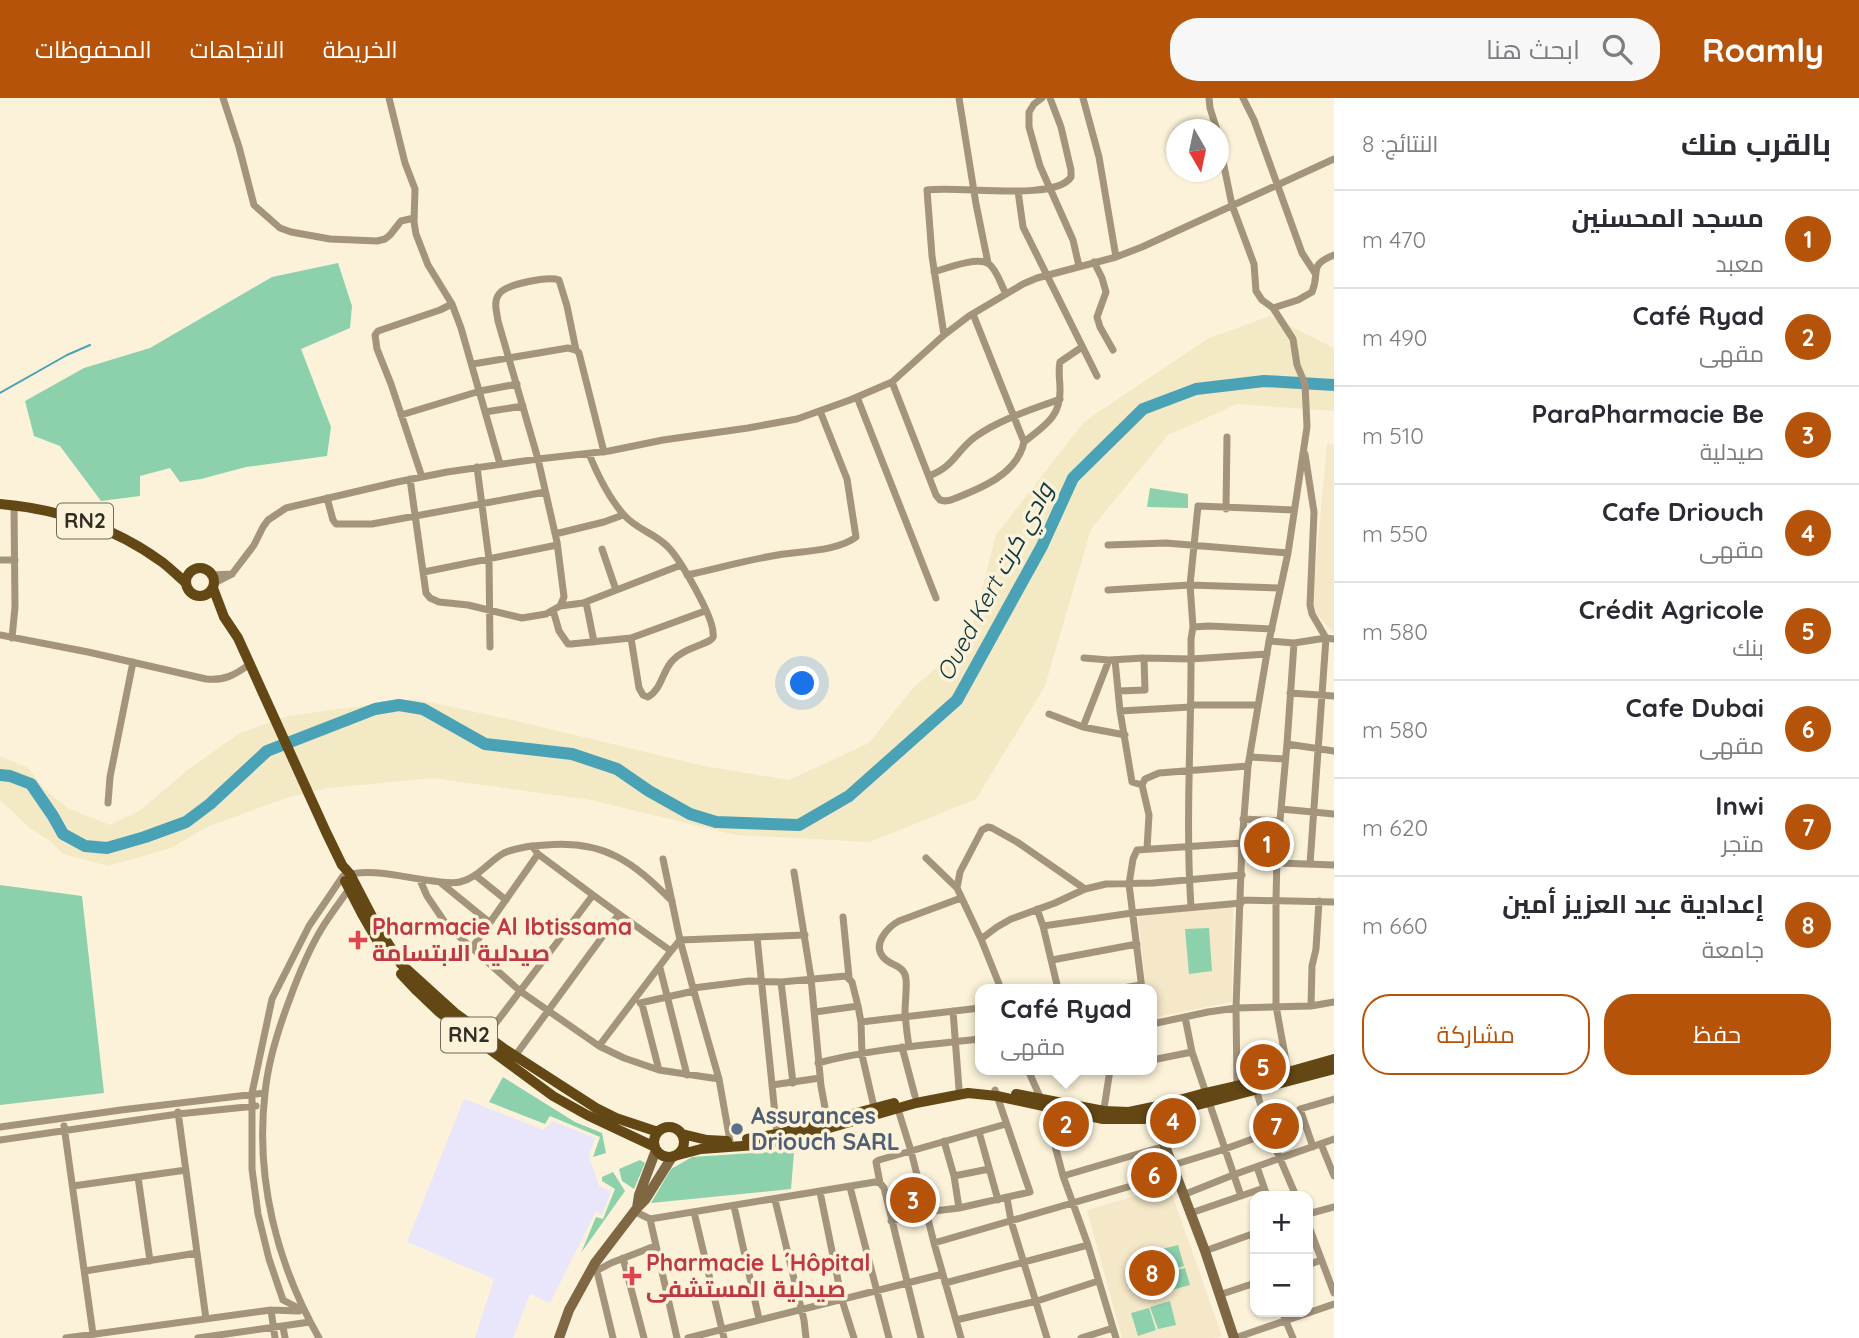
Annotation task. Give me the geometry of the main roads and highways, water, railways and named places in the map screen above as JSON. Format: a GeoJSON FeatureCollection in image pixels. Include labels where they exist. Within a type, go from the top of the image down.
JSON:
{"type":"FeatureCollection","features":[{"type":"Feature","properties":{"kind":"main road","name":"RN2"},"geometry":{"type":"LineString","coordinates":[[0,504],[67,515],[128,540],[162,562],[186,583],[190,592],[224,617]]}},
{"type":"Feature","properties":{"kind":"main road","name":"RN2"},"geometry":{"type":"LineString","coordinates":[[162,562],[192,571],[200,568],[209,571],[224,617],[238,638],[345,872],[401,964],[444,1004],[486,1036],[596,1108],[625,1121],[658,1132],[670,1127],[707,1140],[730,1141],[828,1124],[897,1105],[915,1096],[976,1088],[1131,1120],[1207,1098],[1334,1069]]}},
{"type":"Feature","properties":{"kind":"main road"},"geometry":{"type":"LineString","coordinates":[[186,583],[192,571]]}},
{"type":"Feature","properties":{"kind":"main road"},"geometry":{"type":"LineString","coordinates":[[198,596],[207,594],[213,582]]}},
{"type":"Feature","properties":{"kind":"main road","name":"RN2"},"geometry":{"type":"LineString","coordinates":[[345,872],[349,889],[371,932],[391,961],[439,1012],[553,1096],[655,1148],[664,1157],[701,1149],[784,1141],[874,1107],[916,1103],[968,1093],[996,1093]]}},
{"type":"Feature","properties":{"kind":"main road","name":"RN2"},"geometry":{"type":"LineString","coordinates":[[1207,1098],[1237,1086],[1255,1086],[1288,1072],[1334,1059]]}},
{"type":"Feature","properties":{"kind":"main road"},"geometry":{"type":"LineString","coordinates":[[1155,1112],[1235,1338]]}},
{"type":"Feature","properties":{"kind":"main road"},"geometry":{"type":"LineString","coordinates":[[635,1210],[658,1132]]}},
{"type":"Feature","properties":{"kind":"main road"},"geometry":{"type":"LineString","coordinates":[[559,1338],[569,1310],[597,1266],[635,1210],[682,1150],[685,1143],[682,1133]]}},
{"type":"Feature","properties":{"kind":"waterway"},"geometry":{"type":"LineString","coordinates":[[0,393],[90,345]]}},
{"type":"Feature","properties":{"kind":"waterway","name":"Oued Kert وادي كرت"},"geometry":{"type":"LineString","coordinates":[[0,775],[31,784],[63,834],[85,846],[107,848],[186,822],[210,804],[267,751],[375,709],[399,705],[423,709],[485,744],[572,754],[617,769],[690,814],[716,822],[799,825],[849,796],[957,700],[1042,546],[1073,478],[1143,409],[1196,389],[1264,381],[1334,385]]}},
{"type":"Feature","properties":{"kind":"place","name":"مسجد المحسنين"},"geometry":{"type":"Point","coordinates":[1267,844]}},
{"type":"Feature","properties":{"kind":"place","name":"Pharmacie Al Ibtissama صيدلية الابتسامة"},"geometry":{"type":"Point","coordinates":[358,940]}},
{"type":"Feature","properties":{"kind":"place","name":"Crédit Agricole"},"geometry":{"type":"Point","coordinates":[1263,1067]}},
{"type":"Feature","properties":{"kind":"place","name":"Cafe Driouch"},"geometry":{"type":"Point","coordinates":[1173,1121]}},
{"type":"Feature","properties":{"kind":"place","name":"Café Ryad"},"geometry":{"type":"Point","coordinates":[1066,1124]}},
{"type":"Feature","properties":{"kind":"place","name":"Inwi"},"geometry":{"type":"Point","coordinates":[1276,1126]}},
{"type":"Feature","properties":{"kind":"place","name":"Assurances Driouch SARL"},"geometry":{"type":"Point","coordinates":[737,1129]}},
{"type":"Feature","properties":{"kind":"place","name":"Cafe Dubai"},"geometry":{"type":"Point","coordinates":[1154,1175]}},
{"type":"Feature","properties":{"kind":"place","name":"ParaPharmacie Be"},"geometry":{"type":"Point","coordinates":[913,1200]}},
{"type":"Feature","properties":{"kind":"place","name":"إعدادية عبد العزيز أمين"},"geometry":{"type":"Point","coordinates":[1152,1273]}},
{"type":"Feature","properties":{"kind":"place","name":"Pharmacie L´Hôpital صيدلية المستشفى"},"geometry":{"type":"Point","coordinates":[632,1276]}}]}
